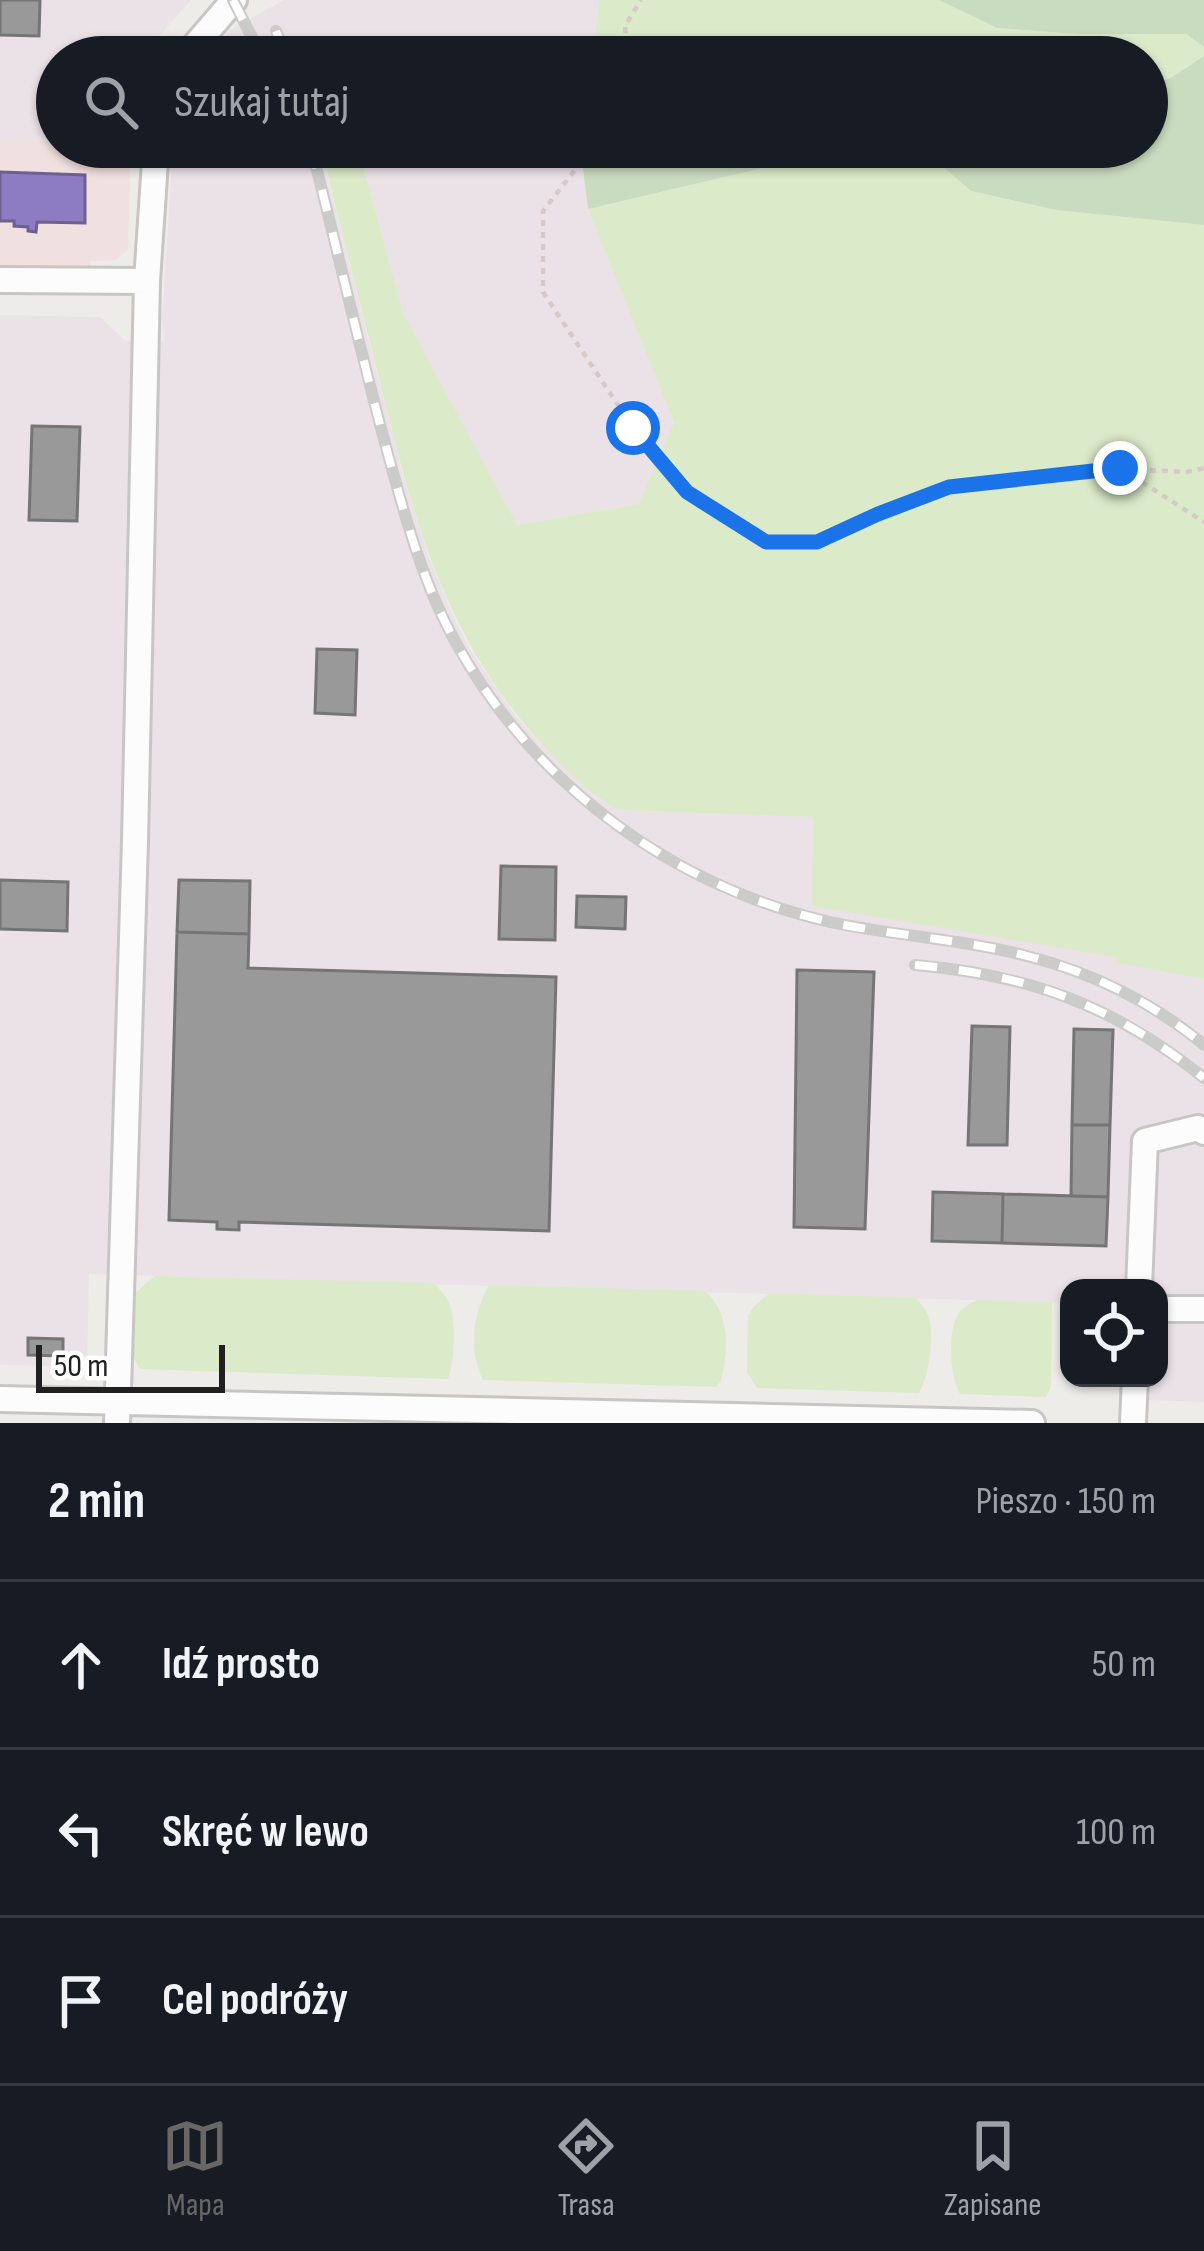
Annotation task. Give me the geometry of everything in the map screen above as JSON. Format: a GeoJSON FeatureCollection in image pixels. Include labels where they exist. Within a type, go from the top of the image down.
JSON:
{"type":"FeatureCollection","features":[{"type":"Feature","properties":{"kind":"street"},"geometry":{"type":"LineString","coordinates":[[203,36],[234,0]]}},
{"type":"Feature","properties":{"kind":"street"},"geometry":{"type":"LineString","coordinates":[[118,1413],[147,281],[155,168]]}},
{"type":"Feature","properties":{"kind":"street"},"geometry":{"type":"LineString","coordinates":[[0,280],[147,281]]}},
{"type":"Feature","properties":{"kind":"street"},"geometry":{"type":"LineString","coordinates":[[1139,1279],[1145,1141],[1198,1128],[1204,1132]]}},
{"type":"Feature","properties":{"kind":"street"},"geometry":{"type":"LineString","coordinates":[[1168,1309],[1204,1310]]}},
{"type":"Feature","properties":{"kind":"street"},"geometry":{"type":"LineString","coordinates":[[1133,1423],[1135,1387]]}},
{"type":"Feature","properties":{"kind":"street"},"geometry":{"type":"LineString","coordinates":[[0,1399],[118,1413],[1032,1423]]}},
{"type":"Feature","properties":{"kind":"path"},"geometry":{"type":"LineString","coordinates":[[626,36],[625,26],[641,0]]}},
{"type":"Feature","properties":{"kind":"path"},"geometry":{"type":"LineString","coordinates":[[576,168],[543,212],[543,292],[633,428],[687,492],[766,542],[817,542],[949,487],[1120,468],[1186,472],[1204,468]]}},
{"type":"Feature","properties":{"kind":"path"},"geometry":{"type":"LineString","coordinates":[[1120,468],[1204,522]]}},
{"type":"Feature","properties":{"kind":"shaded area"},"geometry":{"type":"Polygon","coordinates":[[[0,0],[191,0],[159,36],[36,36],[36,141],[0,140],[0,0]]]}},
{"type":"Feature","properties":{"kind":"shaded area"},"geometry":{"type":"Polygon","coordinates":[[[284,0],[599,0],[595,36],[226,36],[284,0]]]}},
{"type":"Feature","properties":{"kind":"shaded area"},"geometry":{"type":"Polygon","coordinates":[[[0,140],[36,141],[36,168],[130,168],[128,249],[116,260],[91,261],[90,270],[0,268],[0,140]]]}},
{"type":"Feature","properties":{"kind":"shaded area"},"geometry":{"type":"Polygon","coordinates":[[[172,168],[325,168],[402,472],[428,555],[472,653],[516,717],[567,771],[618,810],[813,817],[1118,957],[1116,963],[1204,979],[1204,1402],[1119,1399],[1119,1387],[1168,1387],[1168,1279],[1060,1279],[1060,1303],[89,1274],[87,1367],[0,1365],[0,315],[100,317],[126,341],[164,341],[172,168]]]}},
{"type":"Feature","properties":{"kind":"shaded area"},"geometry":{"type":"Polygon","coordinates":[[[364,168],[583,168],[588,209],[674,422],[639,504],[516,525],[403,313],[364,168]]]}},
{"type":"Feature","properties":{"kind":"green space"},"geometry":{"type":"Polygon","coordinates":[[[599,0],[939,0],[997,28],[1186,34],[1204,47],[1204,56],[1168,79],[1168,36],[595,36],[599,0]]]}},
{"type":"Feature","properties":{"kind":"green space"},"geometry":{"type":"Polygon","coordinates":[[[939,0],[1204,0],[1204,47],[1186,34],[997,28],[939,0]]]}},
{"type":"Feature","properties":{"kind":"green space"},"geometry":{"type":"Polygon","coordinates":[[[1204,56],[1204,225],[1056,210],[971,191],[944,168],[1168,168],[1169,79],[1204,56]]]}},
{"type":"Feature","properties":{"kind":"green space"},"geometry":{"type":"Polygon","coordinates":[[[326,168],[364,168],[403,313],[517,525],[639,504],[674,422],[588,209],[763,168],[944,168],[971,191],[1056,210],[1204,225],[1204,979],[1116,963],[1116,957],[812,906],[813,817],[618,810],[598,798],[548,751],[482,664],[436,573],[404,476],[326,168]]]}},
{"type":"Feature","properties":{"kind":"green space"},"geometry":{"type":"Polygon","coordinates":[[[583,168],[763,168],[588,209],[583,168]]]}},
{"type":"Feature","properties":{"kind":"green space"},"geometry":{"type":"Polygon","coordinates":[[[155,1276],[434,1283],[452,1316],[448,1379],[140,1369],[134,1359],[134,1301],[136,1292],[155,1276]]]}},
{"type":"Feature","properties":{"kind":"green space"},"geometry":{"type":"Polygon","coordinates":[[[489,1285],[705,1291],[719,1310],[725,1332],[721,1380],[717,1387],[483,1380],[474,1332],[489,1285]]]}},
{"type":"Feature","properties":{"kind":"green space"},"geometry":{"type":"Polygon","coordinates":[[[770,1293],[916,1298],[928,1315],[931,1332],[928,1366],[919,1393],[757,1388],[747,1372],[748,1316],[770,1293]]]}},
{"type":"Feature","properties":{"kind":"green space"},"geometry":{"type":"Polygon","coordinates":[[[978,1300],[1052,1302],[1051,1386],[1046,1397],[960,1394],[952,1368],[953,1326],[960,1312],[978,1300]]]}},
{"type":"Feature","properties":{"kind":"building: Biura"},"geometry":{"type":"Polygon","coordinates":[[[0,172],[85,175],[85,223],[37,222],[36,232],[14,226],[14,221],[0,221],[0,172]]]}},
{"type":"Feature","properties":{"kind":"building: Przemysł"},"geometry":{"type":"Polygon","coordinates":[[[0,0],[40,0],[39,36],[0,35],[0,0]]]}},
{"type":"Feature","properties":{"kind":"building: Przemysł"},"geometry":{"type":"Polygon","coordinates":[[[32,426],[80,427],[77,521],[29,520],[32,426]]]}},
{"type":"Feature","properties":{"kind":"building: Przemysł"},"geometry":{"type":"Polygon","coordinates":[[[317,649],[357,650],[355,715],[315,713],[317,649]]]}},
{"type":"Feature","properties":{"kind":"building: Przemysł"},"geometry":{"type":"Polygon","coordinates":[[[501,866],[556,867],[555,940],[499,939],[501,866]]]}},
{"type":"Feature","properties":{"kind":"building: Przemysł"},"geometry":{"type":"Polygon","coordinates":[[[0,880],[68,882],[67,931],[0,929],[0,880]]]}},
{"type":"Feature","properties":{"kind":"building: Przemysł"},"geometry":{"type":"Polygon","coordinates":[[[179,880],[250,881],[249,934],[177,932],[179,880]]]}},
{"type":"Feature","properties":{"kind":"building: Przemysł"},"geometry":{"type":"Polygon","coordinates":[[[577,896],[626,897],[625,929],[576,927],[577,896]]]}},
{"type":"Feature","properties":{"kind":"building: Przemysł"},"geometry":{"type":"Polygon","coordinates":[[[177,932],[249,934],[248,968],[556,977],[549,1231],[239,1222],[239,1230],[217,1229],[217,1222],[169,1220],[177,932]]]}},
{"type":"Feature","properties":{"kind":"building: Przemysł"},"geometry":{"type":"Polygon","coordinates":[[[797,970],[874,972],[865,1229],[794,1227],[797,970]]]}},
{"type":"Feature","properties":{"kind":"building: Przemysł"},"geometry":{"type":"Polygon","coordinates":[[[972,1026],[1010,1027],[1007,1145],[968,1145],[972,1026]]]}},
{"type":"Feature","properties":{"kind":"building: Przemysł"},"geometry":{"type":"Polygon","coordinates":[[[1074,1029],[1113,1030],[1110,1125],[1072,1125],[1074,1029]]]}},
{"type":"Feature","properties":{"kind":"building: Przemysł"},"geometry":{"type":"Polygon","coordinates":[[[1072,1125],[1110,1125],[1108,1197],[1071,1196],[1072,1125]]]}},
{"type":"Feature","properties":{"kind":"building: Przemysł"},"geometry":{"type":"Polygon","coordinates":[[[933,1192],[1003,1194],[1002,1243],[932,1241],[933,1192]]]}},
{"type":"Feature","properties":{"kind":"building: Przemysł"},"geometry":{"type":"Polygon","coordinates":[[[1003,1194],[1108,1197],[1106,1246],[1002,1243],[1003,1194]]]}},
{"type":"Feature","properties":{"kind":"building: Przemysł"},"geometry":{"type":"Polygon","coordinates":[[[28,1338],[63,1339],[63,1356],[28,1355],[28,1338]]]}},
{"type":"Feature","properties":{"kind":"railway"},"geometry":{"type":"LineString","coordinates":[[233,0],[251,36]]}},
{"type":"Feature","properties":{"kind":"railway"},"geometry":{"type":"LineString","coordinates":[[276,31],[278,36]]}},
{"type":"Feature","properties":{"kind":"railway"},"geometry":{"type":"LineString","coordinates":[[316,168],[386,447],[424,572],[472,669],[547,765],[617,825],[718,884],[830,922],[978,945],[1051,963],[1143,1003],[1204,1045]]}},
{"type":"Feature","properties":{"kind":"railway"},"geometry":{"type":"LineString","coordinates":[[915,965],[996,977],[1068,998],[1137,1031],[1204,1078]]}},
{"type":"Feature","properties":{"kind":"route"},"geometry":{"type":"LineString","coordinates":[[633,428],[687,492],[766,542],[817,542],[949,487],[1120,468]]}}]}
